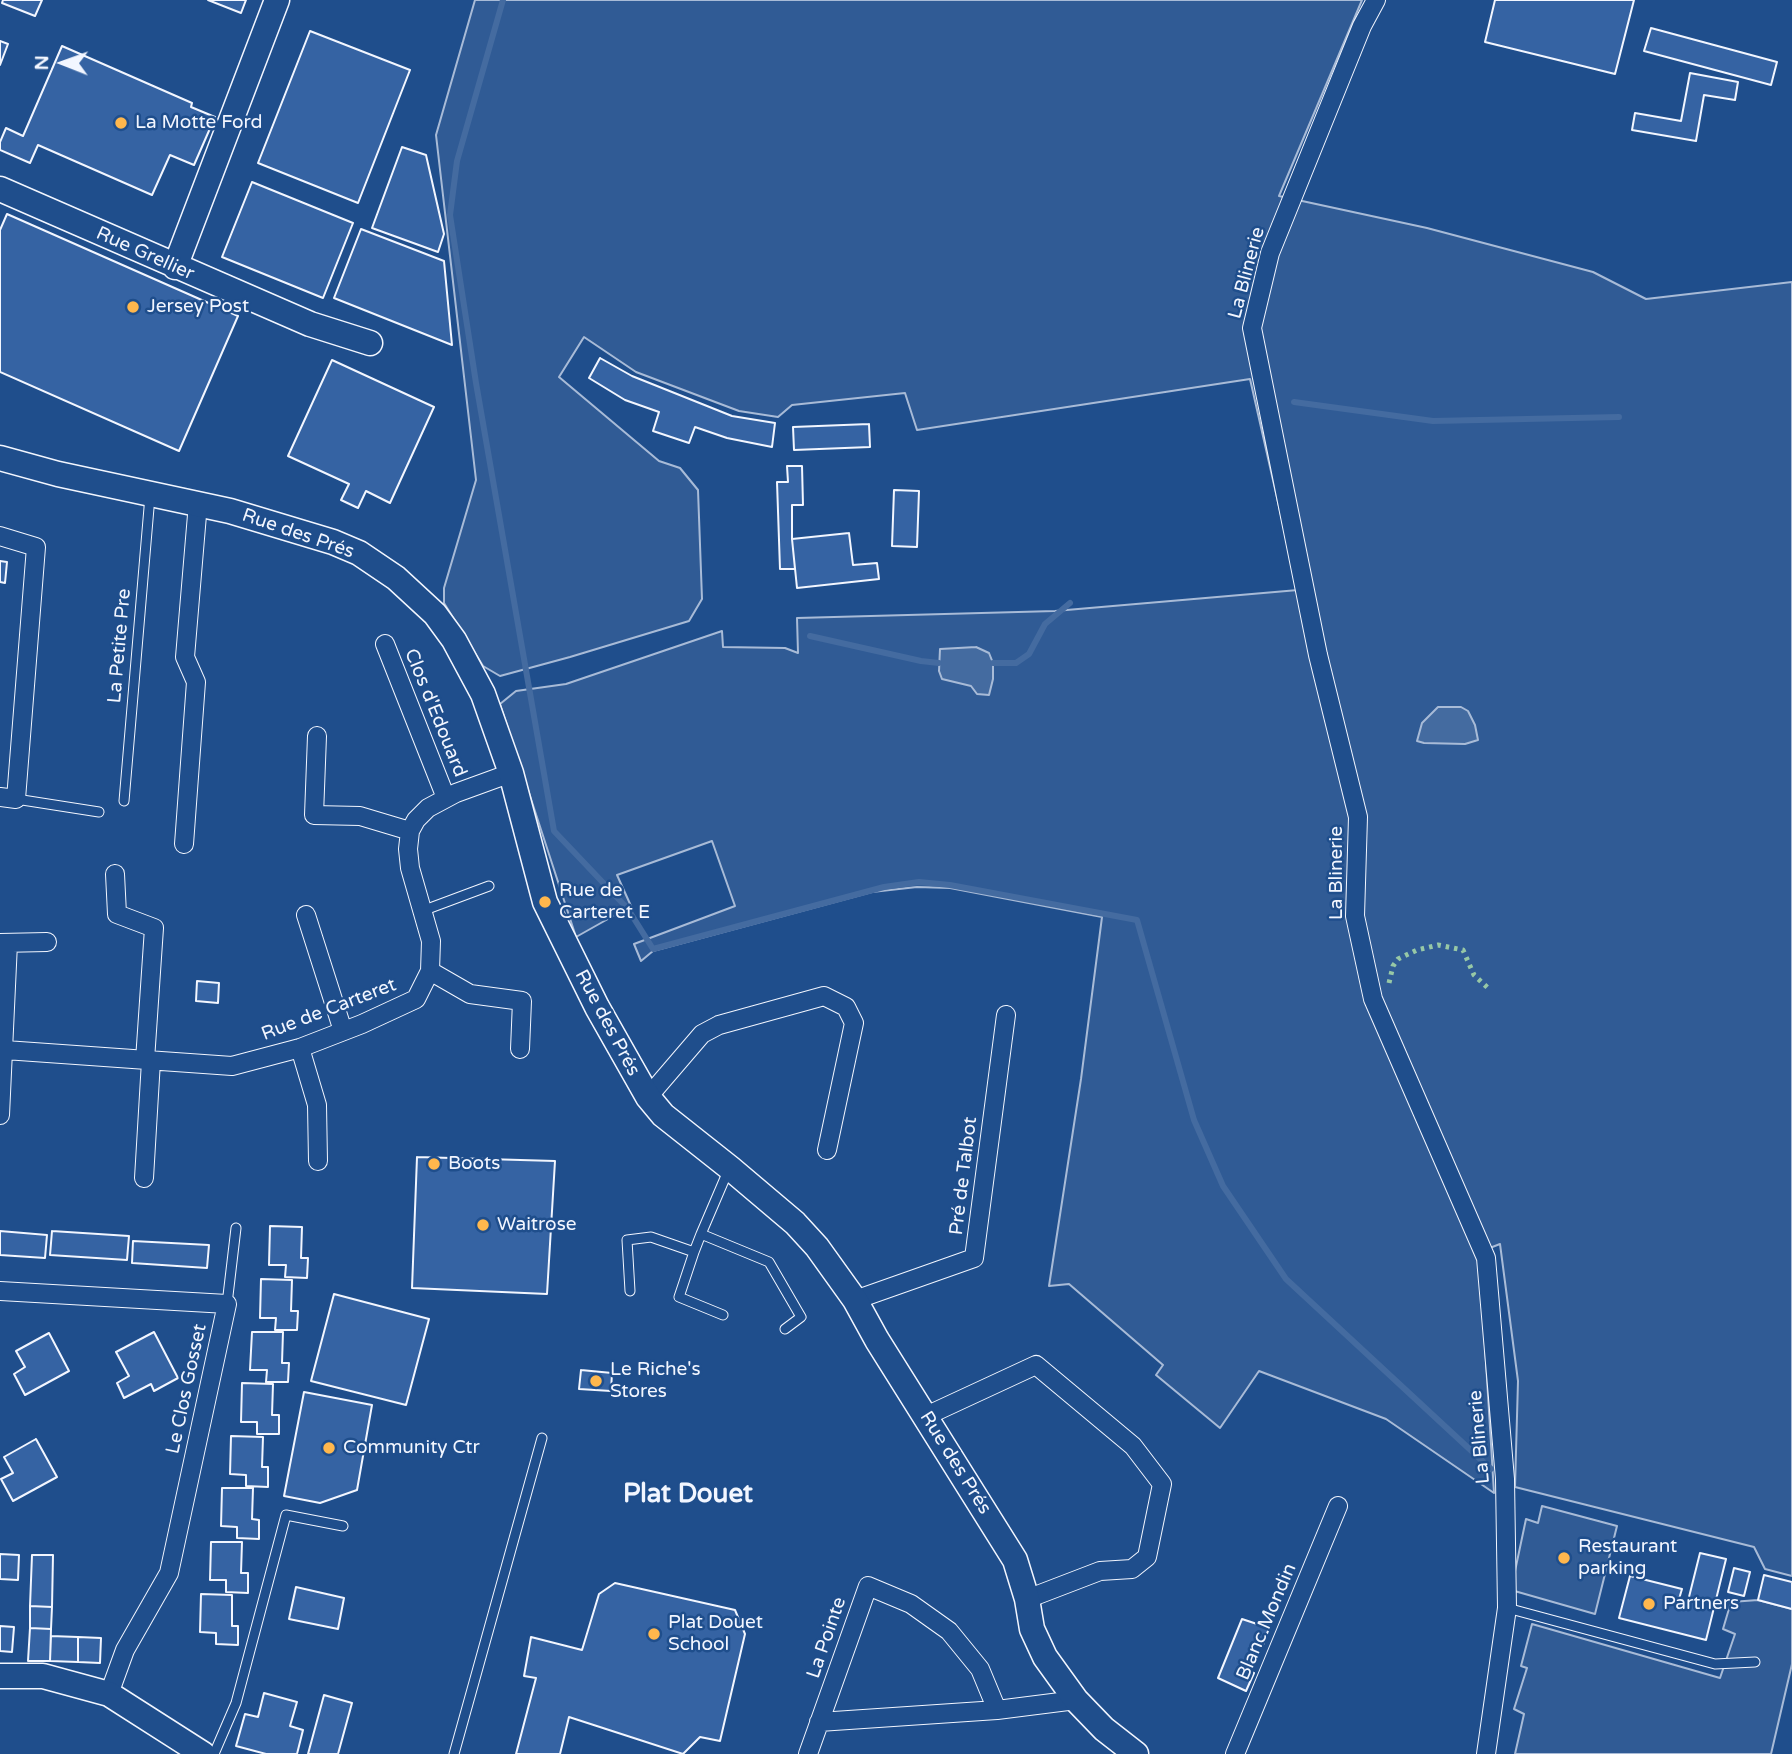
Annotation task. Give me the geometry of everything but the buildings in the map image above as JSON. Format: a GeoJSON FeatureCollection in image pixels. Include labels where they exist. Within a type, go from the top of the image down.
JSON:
{"type":"FeatureCollection","features":[{"type":"Feature","properties":{"kind":"main road"},"geometry":{"type":"LineString","coordinates":[[175,267],[277,0]]}},
{"type":"Feature","properties":{"kind":"main road","name":"Rue Grellier"},"geometry":{"type":"LineString","coordinates":[[0,189],[310,324],[370,343]]}},
{"type":"Feature","properties":{"kind":"main road","name":"Rue des Prés"},"geometry":{"type":"LineString","coordinates":[[0,458],[58,474],[198,503],[333,542],[359,553],[416,595],[435,614],[454,640],[483,694],[511,773],[545,902],[597,1007],[648,1097],[663,1115],[795,1223],[817,1247],[855,1300],[877,1340],[1015,1560],[1032,1629],[1045,1657],[1076,1700],[1104,1729],[1136,1754]]}},
{"type":"Feature","properties":{"kind":"main road"},"geometry":{"type":"LineString","coordinates":[[0,1676],[43,1676],[110,1694],[203,1754]]}},
{"type":"Feature","properties":{"kind":"street","name":"La Blinerie"},"geometry":{"type":"LineString","coordinates":[[1376,0],[1362,26],[1270,253],[1252,328],[1318,655],[1358,817],[1355,916],[1373,999],[1486,1258],[1505,1479],[1507,1608],[1486,1754]]}},
{"type":"Feature","properties":{"kind":"street"},"geometry":{"type":"LineString","coordinates":[[184,844],[196,682],[184,657],[198,503]]}},
{"type":"Feature","properties":{"kind":"street"},"geometry":{"type":"LineString","coordinates":[[0,536],[36,547],[8,798]]}},
{"type":"Feature","properties":{"kind":"street","name":"Clos d'Edouard"},"geometry":{"type":"LineString","coordinates":[[385,644],[446,798]]}},
{"type":"Feature","properties":{"kind":"street"},"geometry":{"type":"LineString","coordinates":[[317,736],[314,815],[360,816],[410,831]]}},
{"type":"Feature","properties":{"kind":"street"},"geometry":{"type":"LineString","coordinates":[[511,773],[446,798],[428,808],[410,831],[408,849],[410,868],[431,941],[430,971],[470,994],[522,1001],[520,1049]]}},
{"type":"Feature","properties":{"kind":"street"},"geometry":{"type":"LineString","coordinates":[[116,874],[117,914],[154,928],[144,1178]]}},
{"type":"Feature","properties":{"kind":"street"},"geometry":{"type":"LineString","coordinates":[[306,915],[343,1031]]}},
{"type":"Feature","properties":{"kind":"street"},"geometry":{"type":"LineString","coordinates":[[0,1115],[5,1050],[4,943],[47,942]]}},
{"type":"Feature","properties":{"kind":"street","name":"Rue de Carteret"},"geometry":{"type":"LineString","coordinates":[[5,1050],[232,1066],[300,1048],[416,999],[430,971]]}},
{"type":"Feature","properties":{"kind":"street"},"geometry":{"type":"LineString","coordinates":[[648,1097],[702,1034],[719,1024],[824,996],[846,1007],[854,1023],[827,1150]]}},
{"type":"Feature","properties":{"kind":"street","name":"Pré de Talbot"},"geometry":{"type":"LineString","coordinates":[[855,1300],[974,1258],[1006,1015]]}},
{"type":"Feature","properties":{"kind":"street"},"geometry":{"type":"LineString","coordinates":[[300,1048],[317,1105],[318,1161]]}},
{"type":"Feature","properties":{"kind":"street","name":"Le Clos Gosset"},"geometry":{"type":"LineString","coordinates":[[0,1291],[227,1304],[169,1573],[125,1650],[110,1694]]}},
{"type":"Feature","properties":{"kind":"street"},"geometry":{"type":"LineString","coordinates":[[926,1416],[1036,1365],[1133,1447],[1162,1484],[1147,1557],[1132,1569],[1100,1571],[1027,1600]]}},
{"type":"Feature","properties":{"kind":"street","name":"Blanc Mondin"},"geometry":{"type":"LineString","coordinates":[[1235,1754],[1338,1506]]}},
{"type":"Feature","properties":{"kind":"street","name":"La Pointe"},"geometry":{"type":"LineString","coordinates":[[808,1754],[868,1586],[911,1604],[949,1630],[980,1669],[997,1710]]}},
{"type":"Feature","properties":{"kind":"street"},"geometry":{"type":"LineString","coordinates":[[820,1722],[997,1710],[1076,1700]]}},
{"type":"Feature","properties":{"kind":"lane","name":"La Petite Pre"},"geometry":{"type":"LineString","coordinates":[[124,801],[150,493]]}},
{"type":"Feature","properties":{"kind":"lane"},"geometry":{"type":"LineString","coordinates":[[8,798],[99,812]]}},
{"type":"Feature","properties":{"kind":"lane"},"geometry":{"type":"LineString","coordinates":[[422,911],[489,886]]}},
{"type":"Feature","properties":{"kind":"lane"},"geometry":{"type":"LineString","coordinates":[[723,1315],[679,1297],[701,1234],[730,1168]]}},
{"type":"Feature","properties":{"kind":"lane"},"geometry":{"type":"LineString","coordinates":[[227,1304],[236,1228]]}},
{"type":"Feature","properties":{"kind":"lane"},"geometry":{"type":"LineString","coordinates":[[701,1234],[769,1262],[802,1317],[785,1329]]}},
{"type":"Feature","properties":{"kind":"lane"},"geometry":{"type":"LineString","coordinates":[[629,1291],[627,1240],[651,1237],[694,1252]]}},
{"type":"Feature","properties":{"kind":"lane"},"geometry":{"type":"LineString","coordinates":[[454,1754],[542,1438]]}},
{"type":"Feature","properties":{"kind":"lane"},"geometry":{"type":"LineString","coordinates":[[214,1754],[236,1703],[286,1515],[343,1526]]}},
{"type":"Feature","properties":{"kind":"lane"},"geometry":{"type":"LineString","coordinates":[[1507,1608],[1715,1664],[1755,1662]]}},
{"type":"Feature","properties":{"kind":"shaded area"},"geometry":{"type":"Polygon","coordinates":[[[475,0],[1362,0],[1279,196],[1427,228],[1593,272],[1646,299],[1792,282],[1792,1576],[1765,1569],[1754,1547],[1515,1487],[1518,1381],[1500,1244],[1477,1253],[1494,1493],[1386,1419],[1259,1371],[1220,1428],[1156,1375],[1163,1365],[1069,1284],[1049,1286],[1081,1079],[1102,917],[950,888],[917,887],[872,892],[653,951],[641,961],[634,944],[735,906],[712,841],[617,875],[631,906],[576,937],[500,704],[516,691],[566,684],[722,631],[723,647],[785,648],[798,653],[797,618],[1055,611],[1298,590],[1250,379],[917,430],[905,393],[792,405],[778,417],[739,411],[636,372],[584,337],[559,377],[659,461],[680,468],[698,490],[702,599],[689,621],[500,676],[483,666],[444,603],[444,588],[476,480],[436,135],[475,0]]]}},
{"type":"Feature","properties":{"kind":"shaded area"},"geometry":{"type":"Polygon","coordinates":[[[976,647],[989,653],[993,663],[989,695],[977,694],[971,686],[942,679],[939,671],[940,649],[976,647]]]}},
{"type":"Feature","properties":{"kind":"shaded area"},"geometry":{"type":"Polygon","coordinates":[[[1438,707],[1461,707],[1468,711],[1478,740],[1465,744],[1417,741],[1422,723],[1438,707]]]}},
{"type":"Feature","properties":{"kind":"shaded area","name":"Restaurant parking"},"geometry":{"type":"Polygon","coordinates":[[[1542,1506],[1617,1526],[1595,1614],[1511,1590],[1526,1519],[1538,1523],[1542,1506]]]}},
{"type":"Feature","properties":{"kind":"shaded area"},"geometry":{"type":"Polygon","coordinates":[[[1758,1600],[1792,1609],[1792,1664],[1771,1754],[1515,1754],[1524,1714],[1514,1709],[1527,1668],[1521,1666],[1532,1624],[1720,1678],[1735,1634],[1723,1629],[1731,1602],[1758,1600]]]}},
{"type":"Feature","properties":{"kind":"waterway"},"geometry":{"type":"LineString","coordinates":[[503,0],[457,161],[450,215],[476,383],[554,831],[628,909],[653,949],[884,887],[919,882],[950,885],[1137,920],[1194,1120],[1223,1186],[1286,1279],[1491,1469]]}},
{"type":"Feature","properties":{"kind":"waterway"},"geometry":{"type":"LineString","coordinates":[[1294,402],[1433,421],[1619,417]]}},
{"type":"Feature","properties":{"kind":"waterway"},"geometry":{"type":"LineString","coordinates":[[993,663],[1016,663],[1029,654],[1045,624],[1070,603]]}},
{"type":"Feature","properties":{"kind":"waterway"},"geometry":{"type":"LineString","coordinates":[[810,636],[939,663]]}},
{"type":"Feature","properties":{"kind":"hedge"},"geometry":{"type":"LineString","coordinates":[[1389,983],[1393,966],[1398,959],[1417,950],[1438,945],[1463,950],[1474,975],[1489,989]]}},
{"type":"Feature","properties":{"kind":"place","name":"La Motte Ford"},"geometry":{"type":"Point","coordinates":[121,123]}},
{"type":"Feature","properties":{"kind":"place","name":"Jersey Post"},"geometry":{"type":"Point","coordinates":[133,307]}},
{"type":"Feature","properties":{"kind":"place","name":"Rue de Carteret E"},"geometry":{"type":"Point","coordinates":[545,902]}},
{"type":"Feature","properties":{"kind":"place","name":"Boots"},"geometry":{"type":"Point","coordinates":[434,1164]}},
{"type":"Feature","properties":{"kind":"place","name":"Waitrose"},"geometry":{"type":"Point","coordinates":[483,1225]}},
{"type":"Feature","properties":{"kind":"place","name":"Le Riche's Stores"},"geometry":{"type":"Point","coordinates":[596,1381]}},
{"type":"Feature","properties":{"kind":"place","name":"Community Ctr"},"geometry":{"type":"Point","coordinates":[329,1448]}},
{"type":"Feature","properties":{"kind":"place","name":"Restaurant parking"},"geometry":{"type":"Point","coordinates":[1564,1558]}},
{"type":"Feature","properties":{"kind":"place","name":"Partners"},"geometry":{"type":"Point","coordinates":[1649,1604]}},
{"type":"Feature","properties":{"kind":"place","name":"Plat Douet School"},"geometry":{"type":"Point","coordinates":[654,1634]}},
{"type":"Feature","properties":{"kind":"district","name":"Plat Douet"},"geometry":{"type":"Point","coordinates":[688,1495]}}]}
